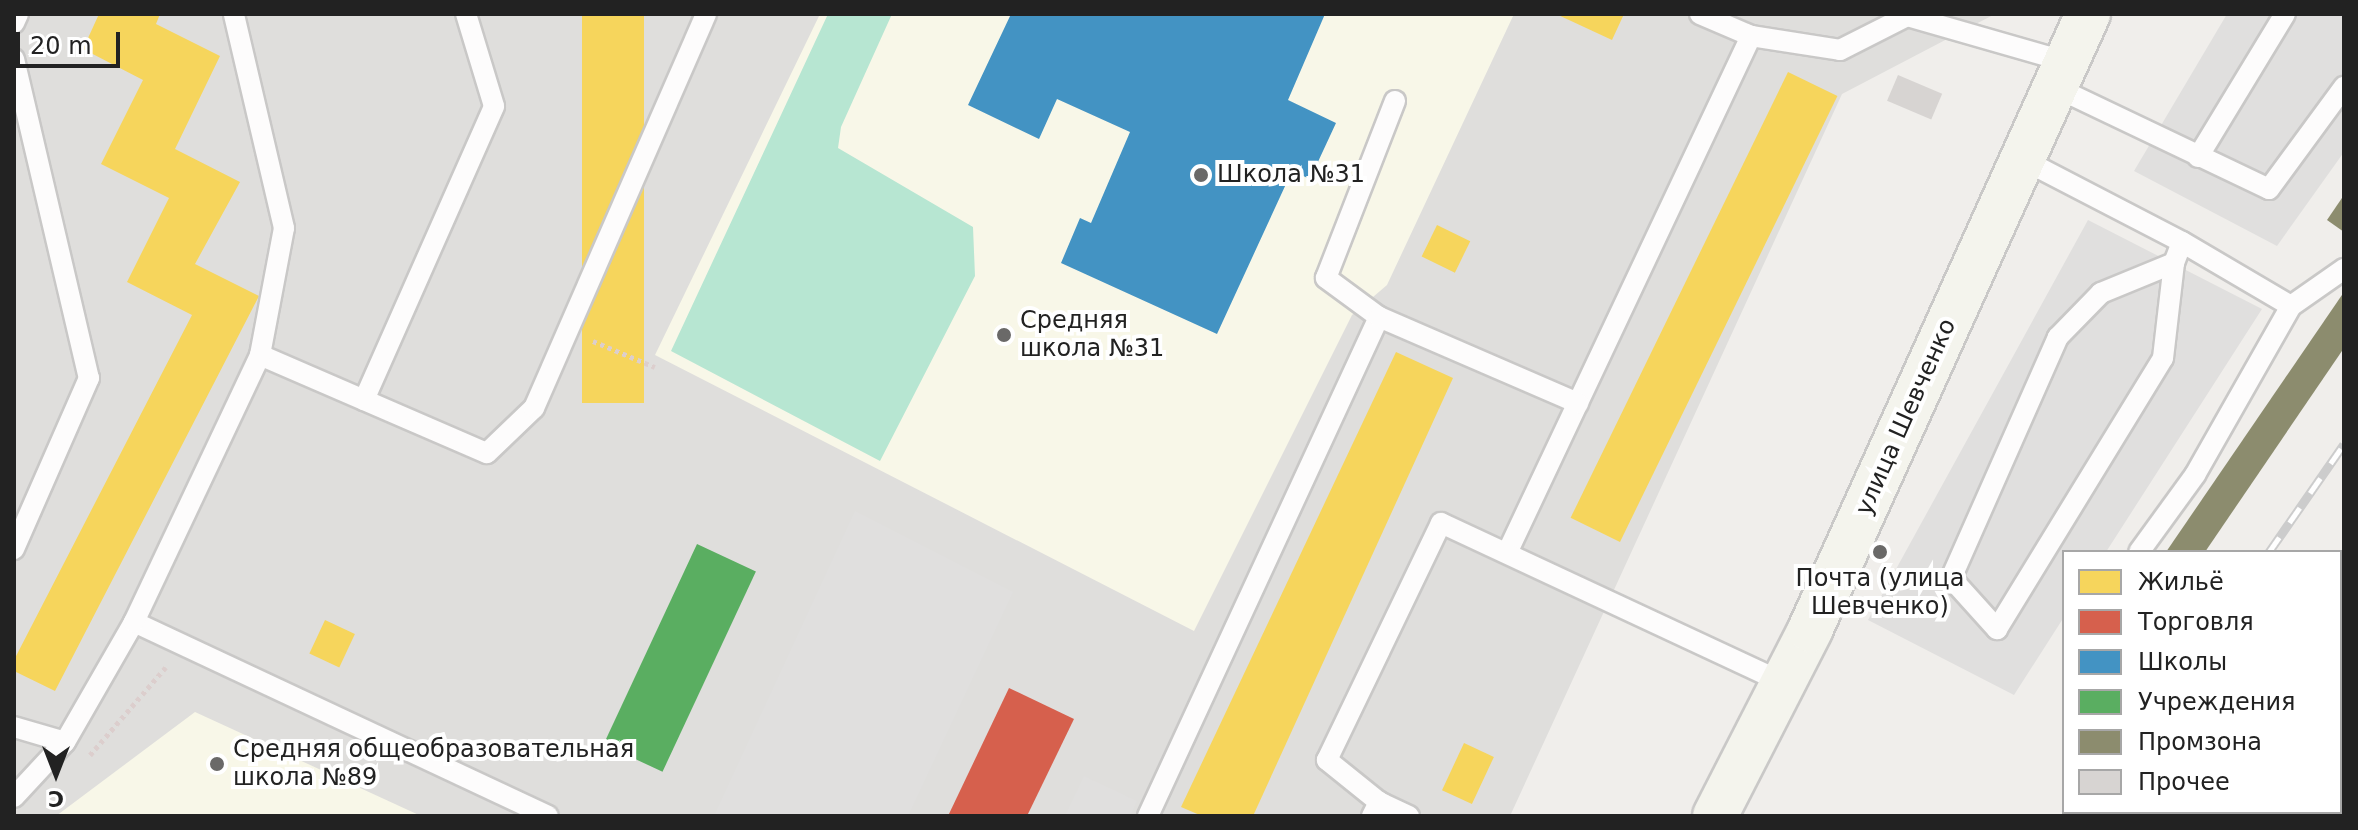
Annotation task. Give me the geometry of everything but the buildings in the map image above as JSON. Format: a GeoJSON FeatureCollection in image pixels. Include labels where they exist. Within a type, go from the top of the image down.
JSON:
{"type":"FeatureCollection","features":[{"type":"Feature","properties":{"kind":"street","name":"улица Шевченко"},"geometry":{"type":"LineString","coordinates":[[1715,816],[1782,682],[2088,14]]}},
{"type":"Feature","properties":{"kind":"lane"},"geometry":{"type":"LineString","coordinates":[[14,23],[18,14]]}},
{"type":"Feature","properties":{"kind":"lane"},"geometry":{"type":"LineString","coordinates":[[14,797],[65,742],[134,622],[260,355],[284,228],[234,14]]}},
{"type":"Feature","properties":{"kind":"lane"},"geometry":{"type":"LineString","coordinates":[[364,400],[494,106],[466,14]]}},
{"type":"Feature","properties":{"kind":"lane"},"geometry":{"type":"LineString","coordinates":[[260,355],[487,453],[534,408],[570,332],[706,14]]}},
{"type":"Feature","properties":{"kind":"lane"},"geometry":{"type":"LineString","coordinates":[[1700,14],[1751,36],[1840,50],[1907,16],[2061,75],[2198,157],[2269,189],[2344,87]]}},
{"type":"Feature","properties":{"kind":"lane"},"geometry":{"type":"LineString","coordinates":[[2198,157],[2285,14]]}},
{"type":"Feature","properties":{"kind":"lane"},"geometry":{"type":"LineString","coordinates":[[1507,553],[1751,36]]}},
{"type":"Feature","properties":{"kind":"lane"},"geometry":{"type":"LineString","coordinates":[[14,59],[89,378],[14,549]]}},
{"type":"Feature","properties":{"kind":"lane"},"geometry":{"type":"LineString","coordinates":[[1395,101],[1326,278],[1379,317],[1578,403]]}},
{"type":"Feature","properties":{"kind":"lane"},"geometry":{"type":"LineString","coordinates":[[2022,159],[2182,242],[2291,306]]}},
{"type":"Feature","properties":{"kind":"lane"},"geometry":{"type":"LineString","coordinates":[[2174,263],[2101,293],[2058,337],[1951,578],[1997,629],[2163,358],[2174,263],[2182,242]]}},
{"type":"Feature","properties":{"kind":"lane"},"geometry":{"type":"LineString","coordinates":[[2140,550],[2195,475],[2291,306],[2344,269]]}},
{"type":"Feature","properties":{"kind":"lane"},"geometry":{"type":"LineString","coordinates":[[1148,816],[1379,317]]}},
{"type":"Feature","properties":{"kind":"lane"},"geometry":{"type":"LineString","coordinates":[[1409,816],[1375,809],[1327,760],[1441,523],[1782,682]]}},
{"type":"Feature","properties":{"kind":"lane"},"geometry":{"type":"LineString","coordinates":[[134,622],[548,816]]}},
{"type":"Feature","properties":{"kind":"lane"},"geometry":{"type":"LineString","coordinates":[[14,727],[65,742]]}},
{"type":"Feature","properties":{"kind":"path"},"geometry":{"type":"LineString","coordinates":[[570,332],[655,367]]}},
{"type":"Feature","properties":{"kind":"path"},"geometry":{"type":"LineString","coordinates":[[87,758],[164,666],[178,673]]}},
{"type":"Feature","properties":{"kind":"shaded area"},"geometry":{"type":"Polygon","coordinates":[[[14,14],[1995,14],[1842,94],[1510,816],[14,816],[14,14]]]}},
{"type":"Feature","properties":{"kind":"shaded area","name":"Средняя школа №31"},"geometry":{"type":"Polygon","coordinates":[[[820,14],[1514,14],[1387,285],[1352,315],[1194,631],[655,355],[820,14]]]}},
{"type":"Feature","properties":{"kind":"shaded area"},"geometry":{"type":"Polygon","coordinates":[[[2227,14],[2344,14],[2344,152],[2277,246],[2134,171],[2227,14]]]}},
{"type":"Feature","properties":{"kind":"shaded area"},"geometry":{"type":"Polygon","coordinates":[[[2088,220],[2262,309],[2107,550],[2062,550],[2062,620],[2014,695],[1868,620],[2088,220]]]}},
{"type":"Feature","properties":{"kind":"shaded area"},"geometry":{"type":"Polygon","coordinates":[[[855,511],[1013,592],[908,816],[714,816],[855,511]]]}},
{"type":"Feature","properties":{"kind":"shaded area","name":"Средняя общеобразовательная школа №89"},"geometry":{"type":"Polygon","coordinates":[[[195,712],[421,816],[56,816],[195,712]]]}},
{"type":"Feature","properties":{"kind":"shaded area"},"geometry":{"type":"Polygon","coordinates":[[[1084,776],[1137,801],[1130,816],[1065,816],[1084,776]]]}},
{"type":"Feature","properties":{"kind":"green space"},"geometry":{"type":"Polygon","coordinates":[[[828,14],[892,14],[841,127],[838,148],[973,227],[975,276],[880,461],[671,351],[828,14]]]}},
{"type":"Feature","properties":{"kind":"railway"},"geometry":{"type":"LineString","coordinates":[[2270,550],[2344,444]]}},
{"type":"Feature","properties":{"kind":"place","name":"Школа №31"},"geometry":{"type":"Point","coordinates":[1201,175]}},
{"type":"Feature","properties":{"kind":"place","name":"Средняя школа №31"},"geometry":{"type":"Point","coordinates":[1004,335]}},
{"type":"Feature","properties":{"kind":"place","name":"Почта (улица Шевченко)"},"geometry":{"type":"Point","coordinates":[1880,552]}},
{"type":"Feature","properties":{"kind":"place","name":"Средняя общеобразовательная школа №89"},"geometry":{"type":"Point","coordinates":[217,764]}}]}
